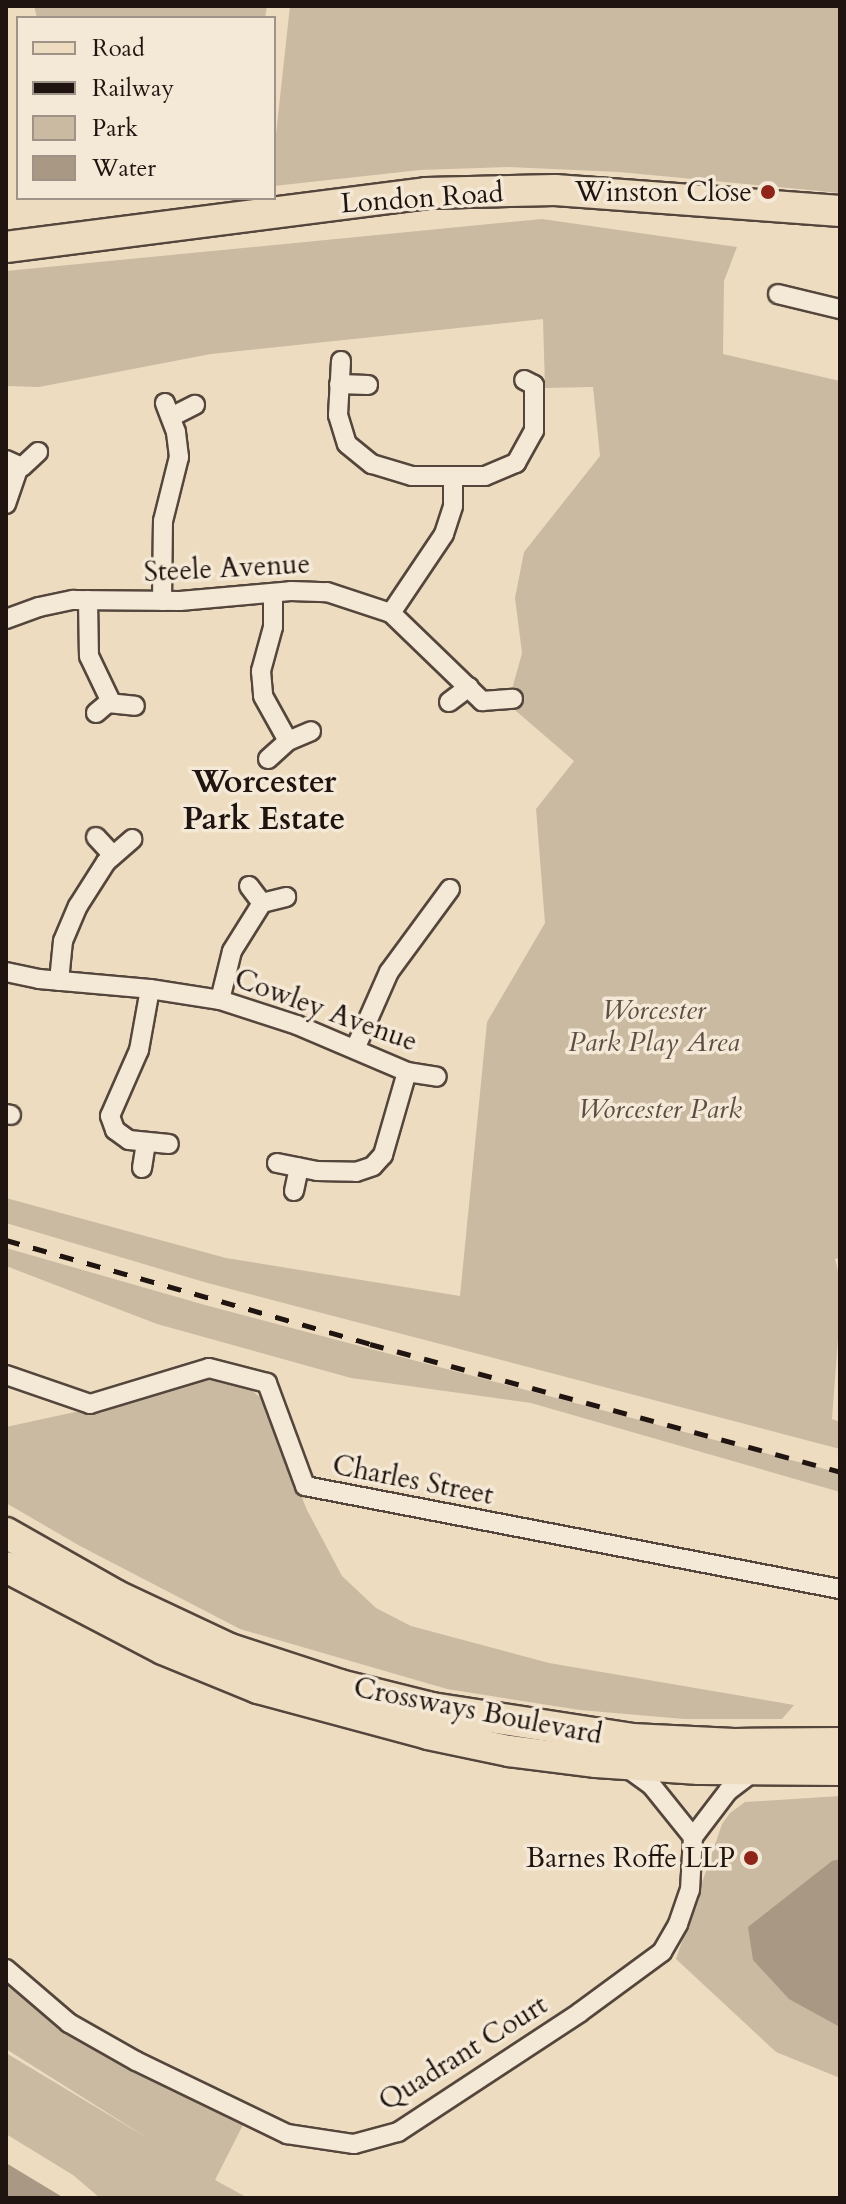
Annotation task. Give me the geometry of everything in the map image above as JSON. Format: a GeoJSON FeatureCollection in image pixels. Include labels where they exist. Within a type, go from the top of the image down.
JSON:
{"type":"FeatureCollection","features":[{"type":"Feature","properties":{"kind":"main road","name":"London Road"},"geometry":{"type":"LineString","coordinates":[[6,247],[426,193],[555,190],[840,211]]}},
{"type":"Feature","properties":{"kind":"main road","name":"Crossways Boulevard"},"geometry":{"type":"LineString","coordinates":[[6,1533],[115,1595],[230,1649],[340,1685],[432,1708],[632,1739],[734,1744],[840,1743]]}},
{"type":"Feature","properties":{"kind":"main road","name":"Crossways Boulevard"},"geometry":{"type":"LineString","coordinates":[[6,1567],[163,1649],[258,1688],[428,1734],[509,1751],[623,1764],[840,1770]]}},
{"type":"Feature","properties":{"kind":"street"},"geometry":{"type":"LineString","coordinates":[[778,294],[840,309]]}},
{"type":"Feature","properties":{"kind":"street"},"geometry":{"type":"LineString","coordinates":[[341,361],[340,428],[353,451],[398,474],[453,478],[497,474],[521,458],[535,426],[534,385],[524,380]]}},
{"type":"Feature","properties":{"kind":"street"},"geometry":{"type":"LineString","coordinates":[[339,384],[368,385]]}},
{"type":"Feature","properties":{"kind":"street"},"geometry":{"type":"LineString","coordinates":[[162,601],[163,521],[179,463],[178,439],[168,410],[195,405]]}},
{"type":"Feature","properties":{"kind":"street"},"geometry":{"type":"LineString","coordinates":[[6,504],[13,463],[28,464],[38,452]]}},
{"type":"Feature","properties":{"kind":"street"},"geometry":{"type":"LineString","coordinates":[[391,613],[444,534],[453,506],[453,478]]}},
{"type":"Feature","properties":{"kind":"street","name":"Steele Avenue"},"geometry":{"type":"LineString","coordinates":[[7,612],[88,600],[162,601],[327,592],[391,613],[482,701],[513,699]]}},
{"type":"Feature","properties":{"kind":"street"},"geometry":{"type":"LineString","coordinates":[[273,593],[274,623],[261,669],[261,685],[266,706],[288,741]]}},
{"type":"Feature","properties":{"kind":"street"},"geometry":{"type":"LineString","coordinates":[[88,600],[89,656],[103,708],[135,706]]}},
{"type":"Feature","properties":{"kind":"street"},"geometry":{"type":"LineString","coordinates":[[449,702],[469,687]]}},
{"type":"Feature","properties":{"kind":"street"},"geometry":{"type":"LineString","coordinates":[[268,759],[288,741],[311,731]]}},
{"type":"Feature","properties":{"kind":"street"},"geometry":{"type":"LineString","coordinates":[[96,837],[113,855]]}},
{"type":"Feature","properties":{"kind":"street"},"geometry":{"type":"LineString","coordinates":[[59,981],[63,944],[74,912],[113,855],[132,839]]}},
{"type":"Feature","properties":{"kind":"street"},"geometry":{"type":"LineString","coordinates":[[249,886],[262,903]]}},
{"type":"Feature","properties":{"kind":"street"},"geometry":{"type":"LineString","coordinates":[[355,1049],[389,972],[450,889]]}},
{"type":"Feature","properties":{"kind":"street"},"geometry":{"type":"LineString","coordinates":[[220,1000],[232,951],[262,903],[286,897]]}},
{"type":"Feature","properties":{"kind":"street","name":"Cowley Avenue"},"geometry":{"type":"LineString","coordinates":[[6,972],[220,1000],[286,1020],[407,1072],[437,1077]]}},
{"type":"Feature","properties":{"kind":"street"},"geometry":{"type":"LineString","coordinates":[[150,989],[139,1050],[110,1114],[119,1134],[146,1144],[169,1144]]}},
{"type":"Feature","properties":{"kind":"street"},"geometry":{"type":"LineString","coordinates":[[277,1163],[299,1168],[356,1172],[373,1166],[383,1155],[407,1072]]}},
{"type":"Feature","properties":{"kind":"street"},"geometry":{"type":"LineString","coordinates":[[142,1168],[146,1144]]}},
{"type":"Feature","properties":{"kind":"street"},"geometry":{"type":"LineString","coordinates":[[294,1191],[299,1168]]}},
{"type":"Feature","properties":{"kind":"street","name":"Charles Street"},"geometry":{"type":"LineString","coordinates":[[6,1375],[90,1404],[209,1368],[267,1383],[305,1486],[840,1589]]}},
{"type":"Feature","properties":{"kind":"street"},"geometry":{"type":"LineString","coordinates":[[623,1764],[652,1786],[693,1837],[728,1791],[756,1770]]}},
{"type":"Feature","properties":{"kind":"street","name":"Quadrant Court"},"geometry":{"type":"LineString","coordinates":[[6,1969],[69,2023],[136,2061],[287,2134],[354,2144],[398,2132],[536,2043],[633,1976],[662,1952],[678,1924],[690,1890],[693,1837]]}},
{"type":"Feature","properties":{"kind":"green space"},"geometry":{"type":"Polygon","coordinates":[[[34,6],[267,6],[265,16],[36,16],[34,6]]]}},
{"type":"Feature","properties":{"kind":"green space"},"geometry":{"type":"Polygon","coordinates":[[[290,6],[840,6],[840,193],[619,172],[508,167],[420,170],[276,186],[276,134],[290,6]]]}},
{"type":"Feature","properties":{"kind":"green space","name":"Worcester Park"},"geometry":{"type":"Polygon","coordinates":[[[542,219],[737,247],[724,281],[723,354],[840,381],[840,1258],[835,1259],[840,1279],[840,1313],[832,1419],[840,1422],[840,1449],[204,1282],[6,1223],[6,1198],[226,1258],[460,1296],[487,1022],[545,923],[536,809],[574,761],[508,704],[522,653],[515,598],[524,552],[600,456],[593,387],[545,388],[543,319],[211,354],[39,387],[6,386],[6,271],[542,219]]]}},
{"type":"Feature","properties":{"kind":"green space"},"geometry":{"type":"Polygon","coordinates":[[[6,1248],[205,1305],[840,1473],[840,1492],[531,1403],[351,1378],[157,1324],[6,1266],[6,1248]]]}},
{"type":"Feature","properties":{"kind":"green space"},"geometry":{"type":"Polygon","coordinates":[[[205,1373],[241,1381],[262,1399],[307,1510],[342,1576],[376,1608],[411,1626],[549,1663],[794,1705],[782,1719],[684,1719],[580,1710],[447,1689],[240,1629],[80,1546],[6,1503],[6,1427],[75,1412],[101,1413],[205,1373]]]}},
{"type":"Feature","properties":{"kind":"green space"},"geometry":{"type":"Polygon","coordinates":[[[840,1796],[840,2078],[776,2052],[676,1959],[722,1824],[730,1813],[745,1802],[840,1796]]]}},
{"type":"Feature","properties":{"kind":"green space"},"geometry":{"type":"Polygon","coordinates":[[[6,1983],[48,2019],[244,2123],[215,2180],[248,2198],[100,2198],[73,2175],[6,2134],[6,2053],[149,2139],[6,2049],[6,1983]]]}},
{"type":"Feature","properties":{"kind":"water"},"geometry":{"type":"Polygon","coordinates":[[[840,1859],[840,2027],[789,1999],[753,1960],[748,1927],[832,1861],[840,1859]]]}},
{"type":"Feature","properties":{"kind":"water"},"geometry":{"type":"Polygon","coordinates":[[[6,2163],[64,2198],[6,2198],[6,2163]]]}},
{"type":"Feature","properties":{"kind":"railway"},"geometry":{"type":"LineString","coordinates":[[6,1240],[370,1344],[840,1472]]}},
{"type":"Feature","properties":{"kind":"place","name":"Winston Close"},"geometry":{"type":"Point","coordinates":[768,192]}},
{"type":"Feature","properties":{"kind":"place","name":"Barnes Roffe LLP"},"geometry":{"type":"Point","coordinates":[751,1858]}},
{"type":"Feature","properties":{"kind":"district","name":"Worcester Park Estate"},"geometry":{"type":"Point","coordinates":[264,802]}},
{"type":"Feature","properties":{"kind":"park label","name":"Worcester Park Play Area"},"geometry":{"type":"Point","coordinates":[654,1026]}}]}
